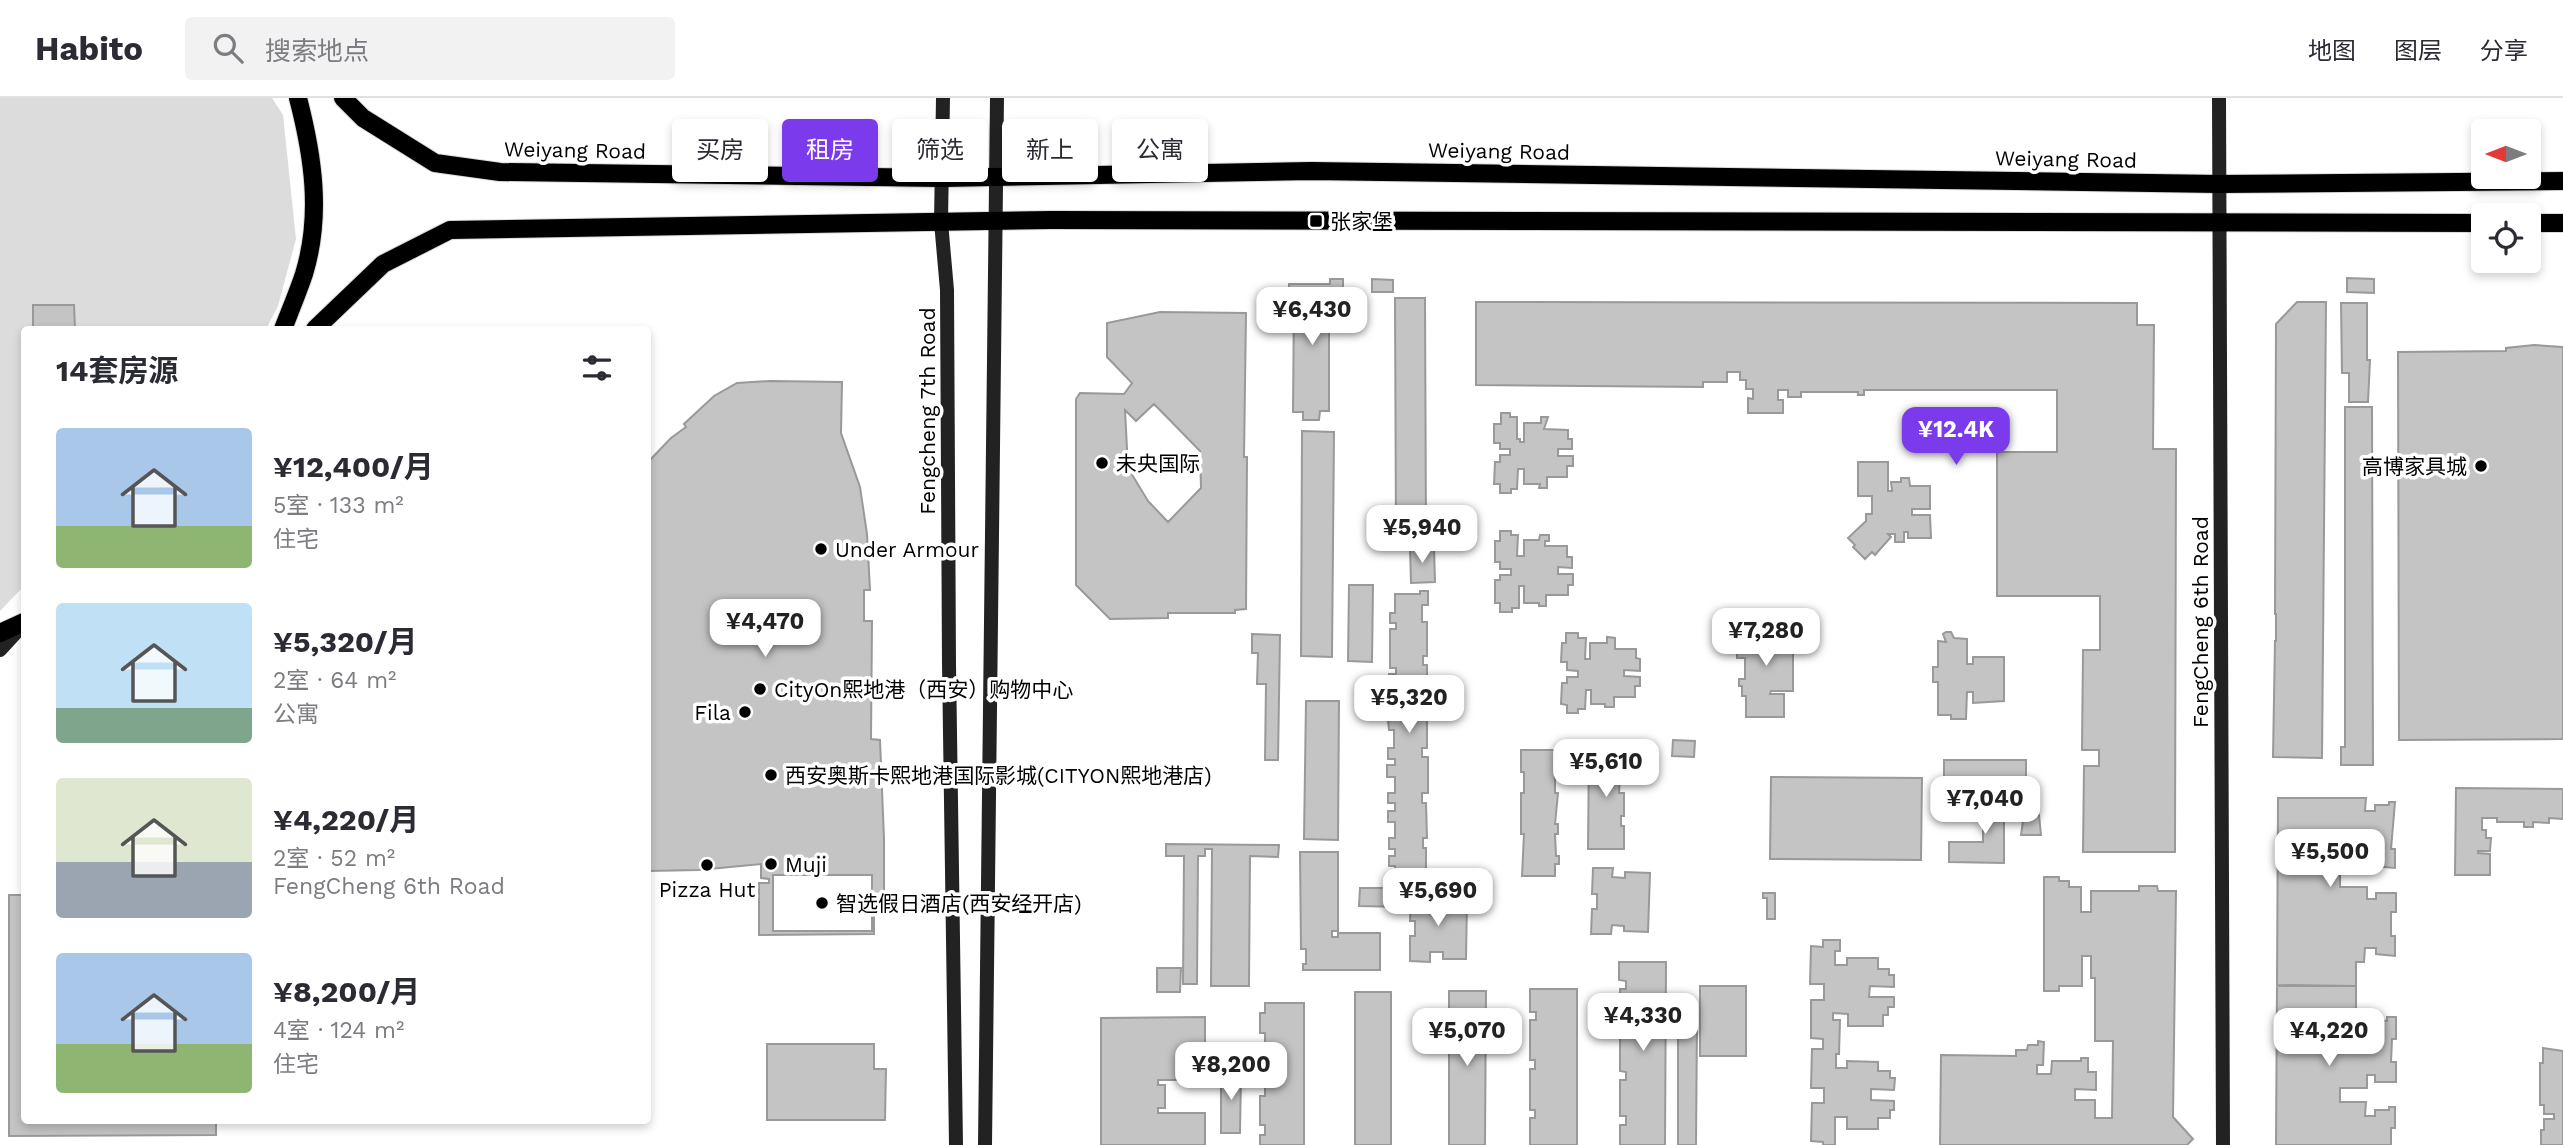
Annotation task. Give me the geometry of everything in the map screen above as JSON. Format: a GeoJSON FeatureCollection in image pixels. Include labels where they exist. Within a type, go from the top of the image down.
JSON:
{"type":"FeatureCollection","features":[{"type":"Feature","properties":{"kind":"main road"},"geometry":{"type":"LineString","coordinates":[[283,326],[304,272],[315,214],[311,148],[298,98]]}},
{"type":"Feature","properties":{"kind":"main road","name":"Weiyang Road"},"geometry":{"type":"LineString","coordinates":[[343,98],[363,118],[435,163],[500,172],[892,177]]}},
{"type":"Feature","properties":{"kind":"main road","name":"Weiyang Road"},"geometry":{"type":"LineString","coordinates":[[988,175],[1311,171],[2219,184],[2563,181]]}},
{"type":"Feature","properties":{"kind":"main road"},"geometry":{"type":"LineString","coordinates":[[318,326],[383,264],[450,230],[882,221],[997,223],[1051,220],[2471,223]]}},
{"type":"Feature","properties":{"kind":"main road"},"geometry":{"type":"LineString","coordinates":[[2541,223],[2563,223]]}},
{"type":"Feature","properties":{"kind":"main road"},"geometry":{"type":"LineString","coordinates":[[0,633],[21,623]]}},
{"type":"Feature","properties":{"kind":"street","name":"Fengcheng 7th Road"},"geometry":{"type":"LineString","coordinates":[[943,98],[943,119]]}},
{"type":"Feature","properties":{"kind":"street"},"geometry":{"type":"LineString","coordinates":[[985,1145],[997,98]]}},
{"type":"Feature","properties":{"kind":"street","name":"FengCheng 6th Road"},"geometry":{"type":"LineString","coordinates":[[2219,98],[2223,1145]]}},
{"type":"Feature","properties":{"kind":"street","name":"Fengcheng 7th Road"},"geometry":{"type":"LineString","coordinates":[[942,182],[941,222],[947,290],[956,1145]]}},
{"type":"Feature","properties":{"kind":"street"},"geometry":{"type":"LineString","coordinates":[[0,650],[21,626]]}},
{"type":"Feature","properties":{"kind":"shaded area"},"geometry":{"type":"Polygon","coordinates":[[[0,98],[272,98],[283,115],[296,239],[278,306],[268,326],[21,326],[21,589],[0,611],[0,98]]]}},
{"type":"Feature","properties":{"kind":"building"},"geometry":{"type":"Polygon","coordinates":[[[2347,278],[2374,279],[2374,293],[2347,292],[2347,278]]]}},
{"type":"Feature","properties":{"kind":"building"},"geometry":{"type":"Polygon","coordinates":[[[1330,279],[1343,279],[1343,293],[1329,293],[1329,411],[1320,411],[1319,420],[1303,420],[1303,412],[1293,412],[1294,298],[1289,298],[1289,284],[1330,284],[1330,279]]]}},
{"type":"Feature","properties":{"kind":"building"},"geometry":{"type":"Polygon","coordinates":[[[1372,279],[1393,280],[1393,292],[1372,292],[1372,279]]]}},
{"type":"Feature","properties":{"kind":"building"},"geometry":{"type":"Polygon","coordinates":[[[1395,298],[1425,298],[1426,534],[1396,534],[1395,298]]]}},
{"type":"Feature","properties":{"kind":"building"},"geometry":{"type":"Polygon","coordinates":[[[1476,302],[2137,303],[2137,325],[2154,325],[2153,449],[2176,449],[2175,852],[2083,852],[2084,766],[2099,766],[2099,750],[2082,750],[2083,650],[2100,650],[2100,596],[1997,596],[1997,452],[2057,452],[2057,390],[1864,390],[1864,395],[1858,395],[1858,392],[1801,392],[1801,397],[1788,397],[1788,390],[1778,390],[1778,400],[1783,400],[1783,413],[1748,413],[1748,398],[1753,399],[1753,389],[1746,389],[1746,380],[1740,380],[1740,372],[1727,372],[1727,382],[1703,382],[1703,387],[1476,385],[1476,302]]]}},
{"type":"Feature","properties":{"kind":"building"},"geometry":{"type":"Polygon","coordinates":[[[2297,302],[2326,302],[2322,758],[2273,757],[2276,641],[2276,324],[2297,302]]]}},
{"type":"Feature","properties":{"kind":"building"},"geometry":{"type":"Polygon","coordinates":[[[2341,303],[2367,303],[2367,360],[2370,360],[2368,402],[2349,402],[2349,373],[2342,373],[2341,303]]]}},
{"type":"Feature","properties":{"kind":"building"},"geometry":{"type":"Polygon","coordinates":[[[33,305],[74,305],[75,326],[33,326],[33,305]]]}},
{"type":"Feature","properties":{"kind":"building","name":"未央国际"},"geometry":{"type":"Polygon","coordinates":[[[1160,312],[1246,313],[1246,609],[1235,610],[1235,613],[1168,613],[1168,618],[1110,619],[1076,585],[1076,399],[1080,393],[1124,394],[1132,383],[1107,357],[1107,323],[1160,312]],[[1154,404],[1136,421],[1125,410],[1128,468],[1148,501],[1168,522],[1201,488],[1200,451],[1154,404]]]}},
{"type":"Feature","properties":{"kind":"building","name":"高博家具城"},"geometry":{"type":"Polygon","coordinates":[[[2534,345],[2563,347],[2563,739],[2399,740],[2398,352],[2506,351],[2506,348],[2534,345]]]}},
{"type":"Feature","properties":{"kind":"building","name":"CityOn熙地港（西安）购物中心"},"geometry":{"type":"Polygon","coordinates":[[[842,382],[841,433],[860,487],[867,534],[870,590],[864,590],[864,621],[872,621],[871,739],[880,740],[884,911],[874,911],[874,934],[759,935],[759,883],[769,883],[769,879],[761,878],[761,864],[651,871],[651,459],[686,427],[684,424],[714,396],[737,383],[842,382]]]}},
{"type":"Feature","properties":{"kind":"building"},"geometry":{"type":"Polygon","coordinates":[[[2345,407],[2372,407],[2373,765],[2341,765],[2341,747],[2345,747],[2345,407]]]}},
{"type":"Feature","properties":{"kind":"building"},"geometry":{"type":"Polygon","coordinates":[[[1501,413],[1510,413],[1510,417],[1517,417],[1517,439],[1520,439],[1520,442],[1524,442],[1524,423],[1541,423],[1541,417],[1548,417],[1544,429],[1568,430],[1572,449],[1558,449],[1558,456],[1573,456],[1573,466],[1567,466],[1567,477],[1547,477],[1547,488],[1539,488],[1540,484],[1524,484],[1524,469],[1518,469],[1517,489],[1511,489],[1511,493],[1500,493],[1500,484],[1494,484],[1495,462],[1500,462],[1500,455],[1510,455],[1510,449],[1500,449],[1500,443],[1494,443],[1494,424],[1501,424],[1501,413]]]}},
{"type":"Feature","properties":{"kind":"building"},"geometry":{"type":"Polygon","coordinates":[[[1302,431],[1334,432],[1332,657],[1301,656],[1302,431]]]}},
{"type":"Feature","properties":{"kind":"building"},"geometry":{"type":"Polygon","coordinates":[[[1858,462],[1888,462],[1888,491],[1892,491],[1891,482],[1901,482],[1901,478],[1909,478],[1910,486],[1930,486],[1930,509],[1912,509],[1912,515],[1930,515],[1931,538],[1908,538],[1908,532],[1904,532],[1904,542],[1895,542],[1895,534],[1888,534],[1891,537],[1875,555],[1872,552],[1865,559],[1853,547],[1855,545],[1848,538],[1866,521],[1866,514],[1872,514],[1872,496],[1858,496],[1858,462]]]}},
{"type":"Feature","properties":{"kind":"building"},"geometry":{"type":"Polygon","coordinates":[[[1500,531],[1511,531],[1511,535],[1518,535],[1517,556],[1524,556],[1524,540],[1539,540],[1540,535],[1549,535],[1545,546],[1567,546],[1567,557],[1572,557],[1572,568],[1558,567],[1558,574],[1573,574],[1573,585],[1568,585],[1568,595],[1546,595],[1546,606],[1539,606],[1539,603],[1524,603],[1524,586],[1519,586],[1519,608],[1512,608],[1512,612],[1500,612],[1500,603],[1495,603],[1495,580],[1500,580],[1500,575],[1511,575],[1511,569],[1500,569],[1500,562],[1495,562],[1495,541],[1500,541],[1500,531]]]}},
{"type":"Feature","properties":{"kind":"building"},"geometry":{"type":"Polygon","coordinates":[[[1410,547],[1434,547],[1435,582],[1411,583],[1410,547]]]}},
{"type":"Feature","properties":{"kind":"building"},"geometry":{"type":"Polygon","coordinates":[[[1349,585],[1373,585],[1372,662],[1348,661],[1349,585]]]}},
{"type":"Feature","properties":{"kind":"building"},"geometry":{"type":"Polygon","coordinates":[[[1420,591],[1428,591],[1428,605],[1422,605],[1422,622],[1427,622],[1427,656],[1423,656],[1423,665],[1427,665],[1427,701],[1422,701],[1422,711],[1427,711],[1427,748],[1422,748],[1422,757],[1428,757],[1428,793],[1422,793],[1422,803],[1426,803],[1427,838],[1423,838],[1423,848],[1426,848],[1426,875],[1395,875],[1395,866],[1389,866],[1389,856],[1395,856],[1395,849],[1389,849],[1389,838],[1395,838],[1395,822],[1388,822],[1388,811],[1395,811],[1395,803],[1388,803],[1388,793],[1395,793],[1395,777],[1387,777],[1387,765],[1395,765],[1395,759],[1388,759],[1388,748],[1394,748],[1394,730],[1389,730],[1388,720],[1395,720],[1395,712],[1389,712],[1389,701],[1394,701],[1394,685],[1389,685],[1389,674],[1396,674],[1396,668],[1390,668],[1390,629],[1396,629],[1396,623],[1390,623],[1390,613],[1395,613],[1395,594],[1420,594],[1420,591]]]}},
{"type":"Feature","properties":{"kind":"building"},"geometry":{"type":"Polygon","coordinates":[[[1745,619],[1784,619],[1784,643],[1770,642],[1770,646],[1793,646],[1793,691],[1771,691],[1770,694],[1784,694],[1784,717],[1746,717],[1746,696],[1742,696],[1742,686],[1739,686],[1739,679],[1745,679],[1745,658],[1737,658],[1737,641],[1750,642],[1750,638],[1745,638],[1745,619]]]}},
{"type":"Feature","properties":{"kind":"building"},"geometry":{"type":"Polygon","coordinates":[[[1951,632],[1954,638],[1967,639],[1967,664],[1973,664],[1973,657],[2004,657],[2004,701],[1973,703],[1973,692],[1967,692],[1966,719],[1951,719],[1951,715],[1938,715],[1938,682],[1933,682],[1933,667],[1938,667],[1938,641],[1946,642],[1943,634],[1951,632]]]}},
{"type":"Feature","properties":{"kind":"building"},"geometry":{"type":"Polygon","coordinates":[[[1566,633],[1578,633],[1578,638],[1586,638],[1585,659],[1590,659],[1590,643],[1607,643],[1607,637],[1615,638],[1615,649],[1636,649],[1636,658],[1640,659],[1640,671],[1624,670],[1624,676],[1640,677],[1640,686],[1635,686],[1635,697],[1614,697],[1614,707],[1605,707],[1605,704],[1591,704],[1591,690],[1586,690],[1585,709],[1578,709],[1578,713],[1567,713],[1567,705],[1561,704],[1562,683],[1567,683],[1567,677],[1578,677],[1578,671],[1567,670],[1567,662],[1561,662],[1562,643],[1566,643],[1566,633]]]}},
{"type":"Feature","properties":{"kind":"building"},"geometry":{"type":"Polygon","coordinates":[[[1252,634],[1280,635],[1278,760],[1265,760],[1266,684],[1257,684],[1258,653],[1252,653],[1252,634]]]}},
{"type":"Feature","properties":{"kind":"building"},"geometry":{"type":"Polygon","coordinates":[[[1306,701],[1339,701],[1338,840],[1304,839],[1306,701]]]}},
{"type":"Feature","properties":{"kind":"building"},"geometry":{"type":"Polygon","coordinates":[[[1673,740],[1695,741],[1694,757],[1672,756],[1673,740]]]}},
{"type":"Feature","properties":{"kind":"building"},"geometry":{"type":"Polygon","coordinates":[[[1589,748],[1624,749],[1619,793],[1624,793],[1621,826],[1624,826],[1624,849],[1588,849],[1589,748]]]}},
{"type":"Feature","properties":{"kind":"building"},"geometry":{"type":"Polygon","coordinates":[[[1521,750],[1555,750],[1558,772],[1555,772],[1555,793],[1558,793],[1555,824],[1558,824],[1558,834],[1555,834],[1559,864],[1555,864],[1555,876],[1522,876],[1524,834],[1521,834],[1521,793],[1524,793],[1524,772],[1521,772],[1521,750]]]}},
{"type":"Feature","properties":{"kind":"building"},"geometry":{"type":"Polygon","coordinates":[[[1944,760],[2026,760],[2026,784],[2006,784],[2006,789],[1944,789],[1944,760]]]}},
{"type":"Feature","properties":{"kind":"building"},"geometry":{"type":"Polygon","coordinates":[[[1771,777],[1922,778],[1921,860],[1770,859],[1771,777]]]}},
{"type":"Feature","properties":{"kind":"building"},"geometry":{"type":"Polygon","coordinates":[[[2456,788],[2563,789],[2563,819],[2549,818],[2549,823],[2533,822],[2533,827],[2524,827],[2524,822],[2497,822],[2497,818],[2482,818],[2482,830],[2486,830],[2486,838],[2491,838],[2490,851],[2478,853],[2490,854],[2490,875],[2455,875],[2456,788]]]}},
{"type":"Feature","properties":{"kind":"building"},"geometry":{"type":"Polygon","coordinates":[[[1983,793],[2004,794],[2004,863],[1949,862],[1949,842],[1983,842],[1983,793]]]}},
{"type":"Feature","properties":{"kind":"building"},"geometry":{"type":"Polygon","coordinates":[[[2020,798],[2035,798],[2035,815],[2039,815],[2041,835],[2021,835],[2023,821],[2020,821],[2020,798]]]}},
{"type":"Feature","properties":{"kind":"building"},"geometry":{"type":"Polygon","coordinates":[[[2278,798],[2366,798],[2365,811],[2375,811],[2375,805],[2395,802],[2391,849],[2395,849],[2395,868],[2372,866],[2372,860],[2365,860],[2365,871],[2340,871],[2340,887],[2367,887],[2367,899],[2376,899],[2376,893],[2396,893],[2396,912],[2391,912],[2391,936],[2395,936],[2395,956],[2376,954],[2376,948],[2365,948],[2364,962],[2356,962],[2356,986],[2277,985],[2278,798]]]}},
{"type":"Feature","properties":{"kind":"building"},"geometry":{"type":"Polygon","coordinates":[[[1166,844],[1279,845],[1278,857],[1250,856],[1249,986],[1211,986],[1212,849],[1205,849],[1205,856],[1198,856],[1197,984],[1183,984],[1184,856],[1166,856],[1166,844]]]}},
{"type":"Feature","properties":{"kind":"building"},"geometry":{"type":"Polygon","coordinates":[[[1300,852],[1338,852],[1338,931],[1332,931],[1332,937],[1338,937],[1338,933],[1380,933],[1380,970],[1303,970],[1303,964],[1306,964],[1306,949],[1301,949],[1300,852]]]}},
{"type":"Feature","properties":{"kind":"building"},"geometry":{"type":"Polygon","coordinates":[[[1593,868],[1613,868],[1612,877],[1625,878],[1625,872],[1650,873],[1648,932],[1624,931],[1624,926],[1612,925],[1611,934],[1591,934],[1592,909],[1597,909],[1597,894],[1592,894],[1593,868]]]}},
{"type":"Feature","properties":{"kind":"building","name":"智选假日酒店(西安经开店)"},"geometry":{"type":"Polygon","coordinates":[[[773,875],[872,875],[872,931],[773,931],[773,875]]]}},
{"type":"Feature","properties":{"kind":"building"},"geometry":{"type":"Polygon","coordinates":[[[2044,877],[2059,877],[2059,881],[2069,881],[2069,887],[2081,887],[2081,912],[2091,912],[2091,891],[2139,891],[2139,886],[2157,886],[2158,891],[2176,891],[2173,1117],[2193,1139],[2187,1145],[1940,1145],[1941,1055],[2016,1056],[2016,1050],[2027,1050],[2028,1045],[2044,1042],[2043,1065],[2037,1065],[2037,1074],[2051,1074],[2052,1061],[2081,1061],[2081,1058],[2088,1058],[2088,1072],[2096,1072],[2096,1090],[2075,1089],[2075,1100],[2095,1100],[2095,1118],[2112,1118],[2113,1041],[2095,1041],[2095,978],[2091,978],[2091,956],[2082,956],[2082,986],[2059,986],[2059,991],[2044,991],[2044,877]]]}},
{"type":"Feature","properties":{"kind":"building"},"geometry":{"type":"Polygon","coordinates":[[[1360,888],[1405,888],[1404,907],[1359,906],[1360,888]]]}},
{"type":"Feature","properties":{"kind":"building"},"geometry":{"type":"Polygon","coordinates":[[[1763,893],[1775,893],[1775,919],[1767,919],[1767,898],[1763,898],[1763,893]]]}},
{"type":"Feature","properties":{"kind":"building"},"geometry":{"type":"Polygon","coordinates":[[[9,895],[21,895],[21,1124],[216,1124],[216,1135],[9,1136],[9,895]]]}},
{"type":"Feature","properties":{"kind":"building"},"geometry":{"type":"Polygon","coordinates":[[[1411,895],[1431,895],[1431,905],[1442,905],[1442,899],[1467,899],[1466,959],[1443,959],[1443,952],[1430,952],[1430,962],[1410,961],[1410,936],[1415,936],[1415,921],[1410,921],[1411,895]]]}},
{"type":"Feature","properties":{"kind":"building"},"geometry":{"type":"Polygon","coordinates":[[[1823,940],[1840,940],[1840,951],[1835,951],[1835,965],[1847,965],[1847,958],[1878,958],[1878,969],[1889,969],[1889,975],[1894,975],[1894,987],[1870,986],[1869,997],[1894,997],[1894,1007],[1888,1007],[1888,1015],[1883,1015],[1883,1026],[1848,1026],[1848,1014],[1833,1013],[1833,1020],[1840,1020],[1836,1068],[1847,1068],[1847,1061],[1878,1062],[1878,1071],[1890,1071],[1890,1078],[1895,1078],[1894,1090],[1871,1089],[1871,1100],[1894,1101],[1890,1118],[1878,1118],[1878,1129],[1847,1129],[1847,1117],[1835,1117],[1835,1145],[1811,1141],[1812,1103],[1824,1103],[1824,1088],[1811,1088],[1812,1049],[1823,1049],[1823,1039],[1811,1038],[1811,1000],[1824,1000],[1824,984],[1810,984],[1811,946],[1823,947],[1823,940]]]}},
{"type":"Feature","properties":{"kind":"building"},"geometry":{"type":"Polygon","coordinates":[[[1619,962],[1666,962],[1665,1145],[1620,1145],[1620,1125],[1626,1125],[1626,1116],[1620,1116],[1620,1080],[1626,1080],[1626,1072],[1620,1071],[1620,1034],[1626,1034],[1626,1025],[1620,1025],[1620,989],[1626,989],[1626,981],[1619,980],[1619,962]]]}},
{"type":"Feature","properties":{"kind":"building"},"geometry":{"type":"Polygon","coordinates":[[[1157,968],[1181,968],[1180,992],[1157,992],[1157,968]]]}},
{"type":"Feature","properties":{"kind":"building"},"geometry":{"type":"Polygon","coordinates":[[[1700,986],[1746,986],[1746,1056],[1700,1056],[1700,986]]]}},
{"type":"Feature","properties":{"kind":"building"},"geometry":{"type":"Polygon","coordinates":[[[2277,986],[2356,986],[2356,1013],[2366,1013],[2366,1026],[2376,1026],[2376,1020],[2387,1021],[2387,1017],[2396,1017],[2396,1039],[2392,1039],[2391,1062],[2396,1062],[2396,1082],[2375,1082],[2375,1075],[2367,1075],[2367,1088],[2340,1088],[2340,1102],[2366,1102],[2365,1116],[2375,1116],[2375,1110],[2395,1107],[2395,1128],[2391,1128],[2391,1145],[2276,1145],[2277,986]]]}},
{"type":"Feature","properties":{"kind":"building"},"geometry":{"type":"Polygon","coordinates":[[[1530,989],[1577,989],[1577,1145],[1530,1145],[1530,1118],[1535,1118],[1535,1110],[1530,1110],[1530,1069],[1535,1069],[1535,1060],[1530,1060],[1530,1020],[1536,1020],[1536,1012],[1530,1012],[1530,989]]]}},
{"type":"Feature","properties":{"kind":"building"},"geometry":{"type":"Polygon","coordinates":[[[1449,991],[1486,991],[1485,1145],[1449,1145],[1449,991]]]}},
{"type":"Feature","properties":{"kind":"building"},"geometry":{"type":"Polygon","coordinates":[[[1355,992],[1391,992],[1391,1145],[1355,1145],[1355,992]]]}},
{"type":"Feature","properties":{"kind":"building"},"geometry":{"type":"Polygon","coordinates":[[[1265,1003],[1304,1003],[1304,1145],[1260,1145],[1260,1135],[1265,1135],[1265,1125],[1260,1125],[1260,1096],[1265,1096],[1265,1079],[1260,1079],[1260,1050],[1265,1050],[1265,1033],[1260,1033],[1260,1013],[1265,1013],[1265,1003]]]}},
{"type":"Feature","properties":{"kind":"building"},"geometry":{"type":"Polygon","coordinates":[[[1205,1017],[1205,1080],[1158,1080],[1158,1085],[1165,1085],[1165,1108],[1158,1108],[1158,1113],[1205,1113],[1205,1145],[1101,1145],[1101,1018],[1205,1017]]]}},
{"type":"Feature","properties":{"kind":"building"},"geometry":{"type":"Polygon","coordinates":[[[1678,1021],[1697,1021],[1696,1145],[1678,1145],[1678,1021]]]}},
{"type":"Feature","properties":{"kind":"building"},"geometry":{"type":"Polygon","coordinates":[[[767,1044],[874,1044],[874,1069],[886,1069],[885,1120],[767,1120],[767,1044]]]}},
{"type":"Feature","properties":{"kind":"building"},"geometry":{"type":"Polygon","coordinates":[[[2543,1048],[2563,1051],[2563,1145],[2541,1145],[2544,1119],[2554,1119],[2554,1114],[2544,1114],[2544,1105],[2540,1105],[2540,1063],[2543,1063],[2543,1048]]]}},
{"type":"Feature","properties":{"kind":"building"},"geometry":{"type":"Polygon","coordinates":[[[1221,1072],[1241,1072],[1240,1133],[1221,1133],[1221,1072]]]}},
{"type":"Feature","properties":{"kind":"place","name":"张家堡"},"geometry":{"type":"Point","coordinates":[1316,221]}},
{"type":"Feature","properties":{"kind":"place","name":"未央国际"},"geometry":{"type":"Point","coordinates":[1102,463]}},
{"type":"Feature","properties":{"kind":"place","name":"高博家具城"},"geometry":{"type":"Point","coordinates":[2481,466]}},
{"type":"Feature","properties":{"kind":"place","name":"Under Armour"},"geometry":{"type":"Point","coordinates":[821,549]}},
{"type":"Feature","properties":{"kind":"place","name":"CityOn熙地港（西安）购物中心"},"geometry":{"type":"Point","coordinates":[760,689]}},
{"type":"Feature","properties":{"kind":"place","name":"Fila"},"geometry":{"type":"Point","coordinates":[745,712]}},
{"type":"Feature","properties":{"kind":"place","name":"西安奥斯卡熙地港国际影城(CITYON熙地港店)"},"geometry":{"type":"Point","coordinates":[771,775]}},
{"type":"Feature","properties":{"kind":"place","name":"Muji"},"geometry":{"type":"Point","coordinates":[771,864]}},
{"type":"Feature","properties":{"kind":"place","name":"Pizza Hut"},"geometry":{"type":"Point","coordinates":[707,865]}},
{"type":"Feature","properties":{"kind":"place","name":"智选假日酒店(西安经开店)"},"geometry":{"type":"Point","coordinates":[822,903]}}]}
